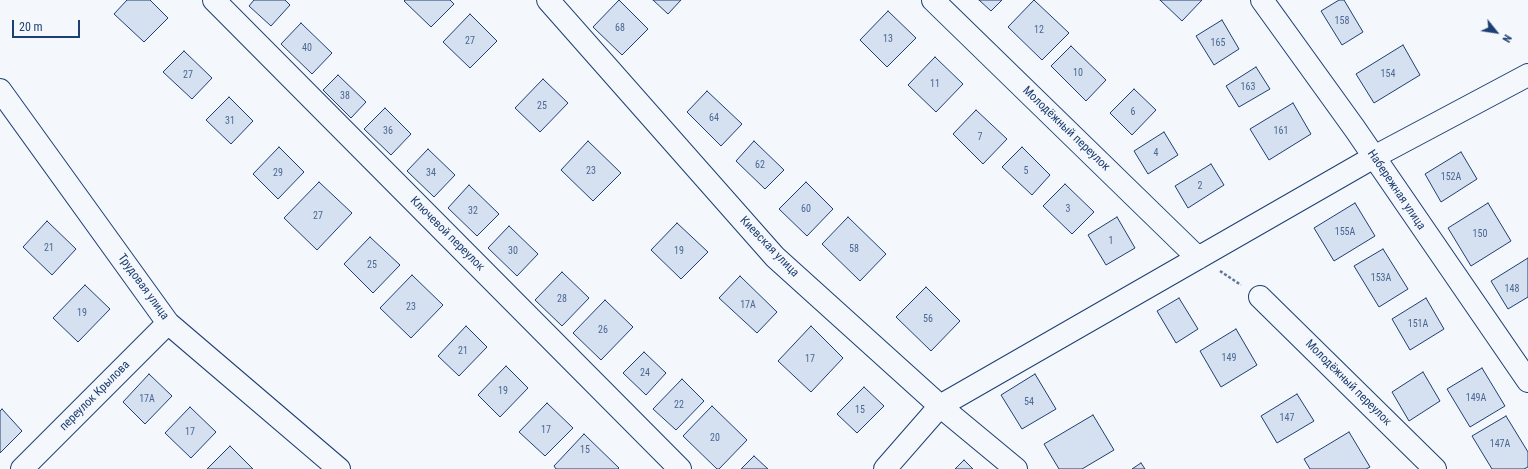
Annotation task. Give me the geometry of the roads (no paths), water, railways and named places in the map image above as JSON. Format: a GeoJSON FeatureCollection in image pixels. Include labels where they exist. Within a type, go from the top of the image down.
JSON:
{"type":"FeatureCollection","features":[{"type":"Feature","properties":{"kind":"street","name":"Ключевой переулок"},"geometry":{"type":"LineString","coordinates":[[214,0],[680,469]]}},
{"type":"Feature","properties":{"kind":"street","name":"Молодёжный переулок"},"geometry":{"type":"LineString","coordinates":[[933,0],[1198,258]]}},
{"type":"Feature","properties":{"kind":"street","name":"Набережная улица"},"geometry":{"type":"LineString","coordinates":[[1262,0],[1374,157],[1528,381]]}},
{"type":"Feature","properties":{"kind":"street","name":"Киевская улица"},"geometry":{"type":"LineString","coordinates":[[556,3],[775,257],[940,406],[1016,469]]}},
{"type":"Feature","properties":{"kind":"street"},"geometry":{"type":"LineString","coordinates":[[885,469],[940,406],[1374,157],[1528,75]]}},
{"type":"Feature","properties":{"kind":"street","name":"Трудовая улица"},"geometry":{"type":"LineString","coordinates":[[0,90],[168,322],[339,469]]}},
{"type":"Feature","properties":{"kind":"street","name":"Молодёжный переулок"},"geometry":{"type":"LineString","coordinates":[[1260,297],[1435,469]]}},
{"type":"Feature","properties":{"kind":"street","name":"переулок Крылова"},"geometry":{"type":"LineString","coordinates":[[22,469],[168,322]]}}]}
